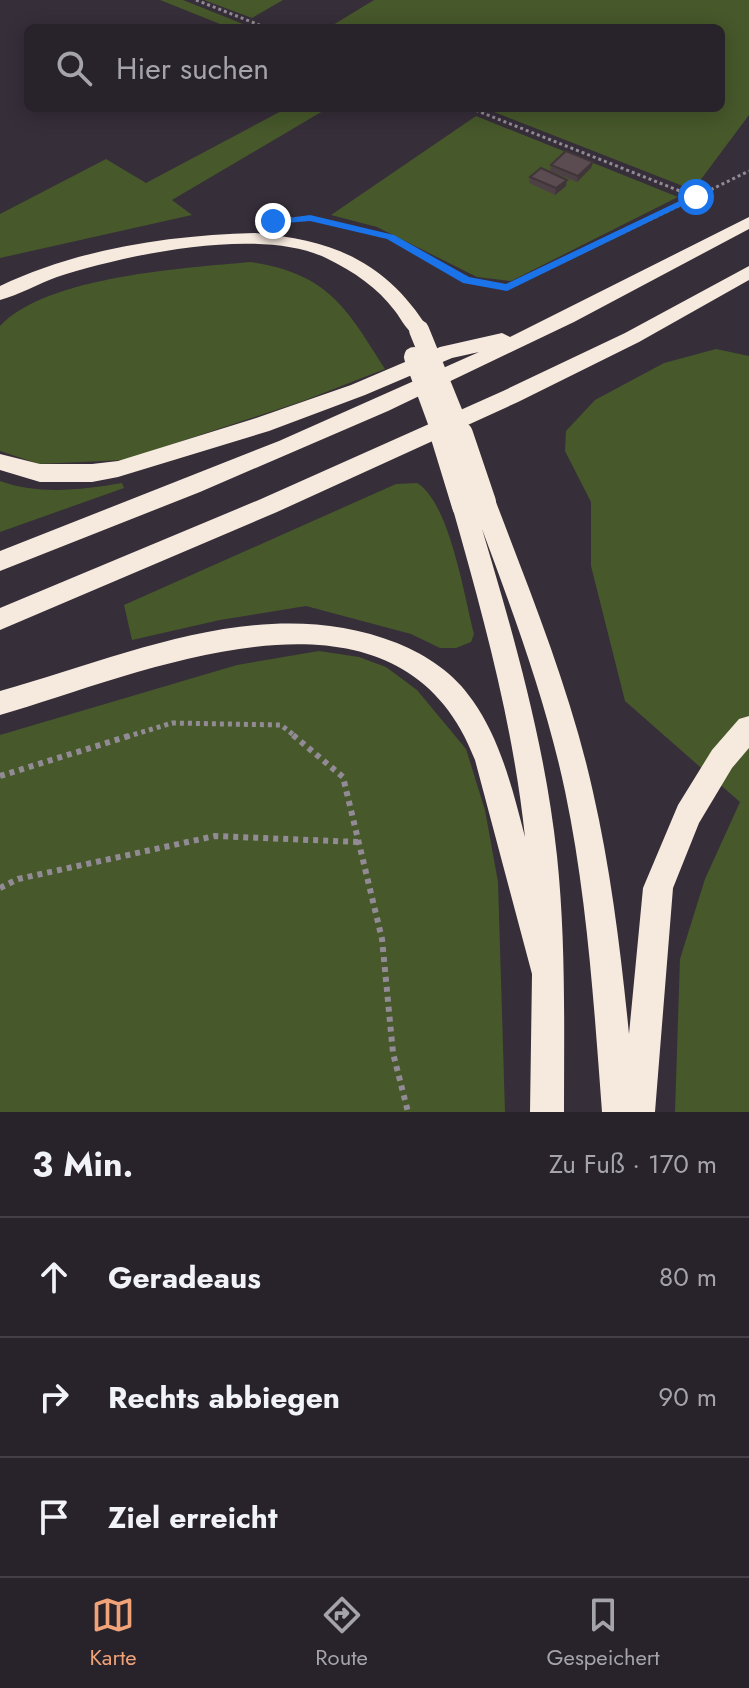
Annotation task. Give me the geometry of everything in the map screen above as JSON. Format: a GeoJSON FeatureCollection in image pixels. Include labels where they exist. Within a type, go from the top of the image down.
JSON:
{"type":"FeatureCollection","features":[{"type":"Feature","properties":{"kind":"highway"},"geometry":{"type":"LineString","coordinates":[[0,561],[184,490],[464,369],[635,285],[749,222]]}},
{"type":"Feature","properties":{"kind":"highway"},"geometry":{"type":"LineString","coordinates":[[0,294],[65,268],[148,249],[223,238],[275,238],[330,252],[364,271],[396,298],[412,333],[442,433],[530,625],[579,791],[604,951],[619,1112]]}},
{"type":"Feature","properties":{"kind":"highway"},"geometry":{"type":"LineString","coordinates":[[0,306],[33,288],[87,271],[199,249],[268,245],[316,256],[344,269],[376,295],[412,333]]}},
{"type":"Feature","properties":{"kind":"highway"},"geometry":{"type":"LineString","coordinates":[[0,619],[207,533],[485,409],[594,357],[749,272]]}},
{"type":"Feature","properties":{"kind":"highway"},"geometry":{"type":"LineString","coordinates":[[0,462],[40,473],[92,473],[118,469],[261,425],[358,390],[447,352],[540,332]]}},
{"type":"Feature","properties":{"kind":"highway"},"geometry":{"type":"LineString","coordinates":[[474,504],[532,778],[542,857],[547,973],[547,1112]]}},
{"type":"Feature","properties":{"kind":"highway"},"geometry":{"type":"LineString","coordinates":[[0,703],[175,652],[254,634],[335,633],[366,640],[394,652],[426,670],[446,687],[463,707],[477,733],[502,798],[547,973]]}},
{"type":"Feature","properties":{"kind":"highway"},"geometry":{"type":"LineString","coordinates":[[638,1112],[658,888],[688,815],[722,759],[749,728]]}},
{"type":"Feature","properties":{"kind":"path"},"geometry":{"type":"LineString","coordinates":[[196,0],[257,24]]}},
{"type":"Feature","properties":{"kind":"path"},"geometry":{"type":"LineString","coordinates":[[480,112],[696,197]]}},
{"type":"Feature","properties":{"kind":"path"},"geometry":{"type":"LineString","coordinates":[[273,221],[310,218],[390,237],[467,280],[507,288],[749,171]]}},
{"type":"Feature","properties":{"kind":"path"},"geometry":{"type":"LineString","coordinates":[[0,776],[172,723],[281,725],[343,777],[382,939],[393,1053],[408,1112]]}},
{"type":"Feature","properties":{"kind":"path"},"geometry":{"type":"LineString","coordinates":[[0,888],[18,879],[215,836],[358,842]]}},
{"type":"Feature","properties":{"kind":"green space"},"geometry":{"type":"Polygon","coordinates":[[[160,0],[183,0],[243,24],[220,24],[160,0]]]}},
{"type":"Feature","properties":{"kind":"green space"},"geometry":{"type":"Polygon","coordinates":[[[204,0],[283,0],[252,18],[204,0]]]}},
{"type":"Feature","properties":{"kind":"green space"},"geometry":{"type":"Polygon","coordinates":[[[374,0],[749,0],[749,115],[693,190],[494,112],[725,112],[725,24],[335,24],[374,0]]]}},
{"type":"Feature","properties":{"kind":"green space"},"geometry":{"type":"Polygon","coordinates":[[[279,112],[321,112],[172,200],[192,215],[0,258],[0,214],[106,159],[146,183],[279,112]]]}},
{"type":"Feature","properties":{"kind":"green space"},"geometry":{"type":"Polygon","coordinates":[[[476,116],[678,197],[511,281],[477,277],[377,227],[331,215],[476,116]]]}},
{"type":"Feature","properties":{"kind":"green space"},"geometry":{"type":"Polygon","coordinates":[[[251,262],[299,275],[317,285],[346,311],[385,369],[303,401],[124,460],[39,464],[0,451],[0,326],[22,309],[83,285],[155,272],[251,262]]]}},
{"type":"Feature","properties":{"kind":"green space"},"geometry":{"type":"Polygon","coordinates":[[[716,349],[749,356],[749,1112],[675,1112],[680,959],[705,879],[740,802],[625,701],[591,566],[591,502],[565,451],[566,431],[595,400],[664,363],[716,349]]]}},
{"type":"Feature","properties":{"kind":"green space"},"geometry":{"type":"Polygon","coordinates":[[[0,481],[45,490],[122,483],[124,488],[0,532],[0,481]]]}},
{"type":"Feature","properties":{"kind":"green space"},"geometry":{"type":"Polygon","coordinates":[[[417,483],[429,494],[447,530],[474,634],[471,642],[456,648],[440,648],[411,634],[306,606],[220,620],[132,640],[124,605],[396,484],[417,483]]]}},
{"type":"Feature","properties":{"kind":"green space"},"geometry":{"type":"Polygon","coordinates":[[[319,651],[359,657],[386,667],[417,690],[466,749],[485,810],[498,882],[505,1112],[0,1112],[0,735],[237,665],[319,651]]]}},
{"type":"Feature","properties":{"kind":"building"},"geometry":{"type":"Polygon","coordinates":[[[566,151],[593,162],[578,176],[551,165],[566,151]]]}},
{"type":"Feature","properties":{"kind":"building"},"geometry":{"type":"Polygon","coordinates":[[[541,168],[567,180],[556,188],[530,177],[541,168]]]}},
{"type":"Feature","properties":{"kind":"route"},"geometry":{"type":"LineString","coordinates":[[273,221],[310,218],[390,237],[467,280],[507,288],[696,197]]}}]}
